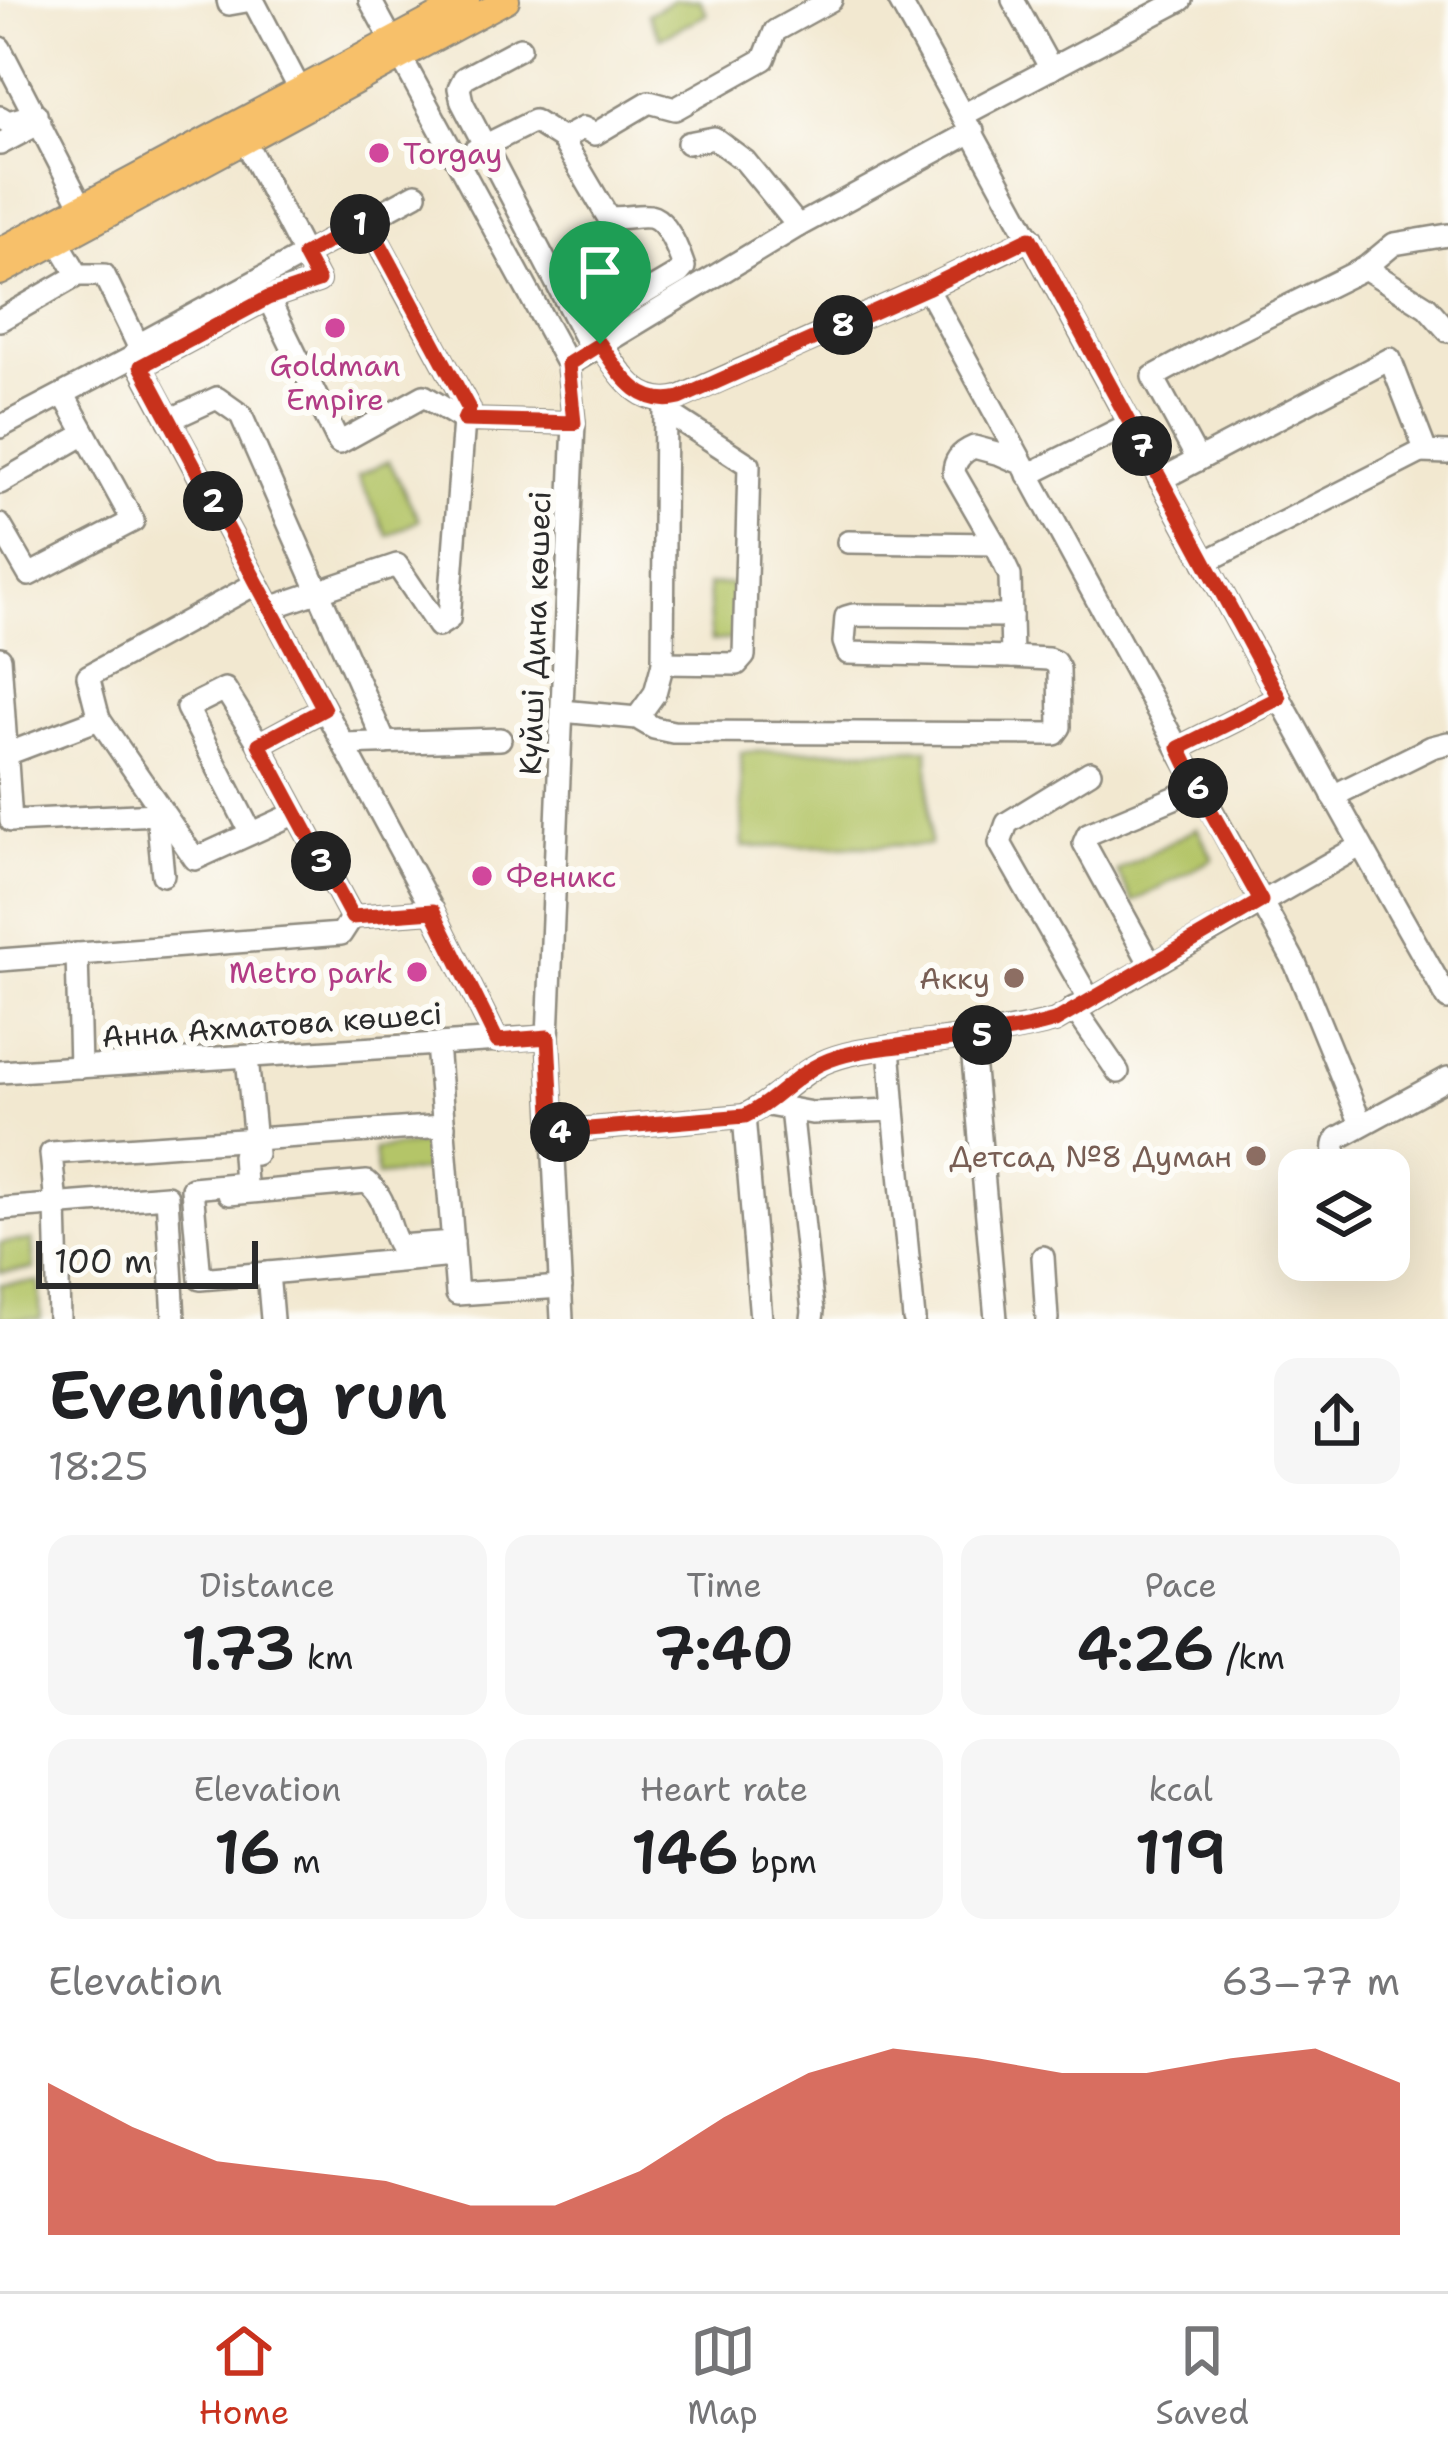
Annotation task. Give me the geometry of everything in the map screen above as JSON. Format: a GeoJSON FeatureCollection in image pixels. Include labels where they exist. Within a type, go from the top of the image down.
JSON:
{"type":"FeatureCollection","features":[{"type":"Feature","properties":{"kind":"main road"},"geometry":{"type":"LineString","coordinates":[[0,250],[53,233],[245,141],[474,5],[507,0]]}},
{"type":"Feature","properties":{"kind":"main road"},"geometry":{"type":"LineString","coordinates":[[0,273],[82,207],[300,90],[396,49]]}},
{"type":"Feature","properties":{"kind":"street"},"geometry":{"type":"LineString","coordinates":[[227,0],[230,4],[253,0],[300,90]]}},
{"type":"Feature","properties":{"kind":"street","name":"Күйші Дина көшесі"},"geometry":{"type":"LineString","coordinates":[[370,0],[568,364],[574,423],[548,1037],[562,1319]]}},
{"type":"Feature","properties":{"kind":"street"},"geometry":{"type":"LineString","coordinates":[[562,139],[583,128],[595,134],[649,102],[675,109],[764,59],[775,31],[831,0]]}},
{"type":"Feature","properties":{"kind":"street"},"geometry":{"type":"LineString","coordinates":[[899,0],[1448,999]]}},
{"type":"Feature","properties":{"kind":"street"},"geometry":{"type":"LineString","coordinates":[[1013,0],[1051,69]]}},
{"type":"Feature","properties":{"kind":"street"},"geometry":{"type":"LineString","coordinates":[[568,364],[592,344],[798,226],[1051,69],[1181,0]]}},
{"type":"Feature","properties":{"kind":"street"},"geometry":{"type":"LineString","coordinates":[[0,48],[82,207]]}},
{"type":"Feature","properties":{"kind":"street"},"geometry":{"type":"LineString","coordinates":[[520,48],[464,78],[462,102],[592,344],[644,397],[666,406],[749,465],[744,656],[736,664],[663,663]]}},
{"type":"Feature","properties":{"kind":"street"},"geometry":{"type":"LineString","coordinates":[[0,117],[8,122],[38,118]]}},
{"type":"Feature","properties":{"kind":"street"},"geometry":{"type":"LineString","coordinates":[[0,144],[38,118]]}},
{"type":"Feature","properties":{"kind":"street"},"geometry":{"type":"LineString","coordinates":[[456,159],[534,121],[562,139],[608,217],[653,216],[661,221],[684,267],[606,316],[592,344]]}},
{"type":"Feature","properties":{"kind":"street"},"geometry":{"type":"LineString","coordinates":[[688,143],[714,138],[745,161],[798,226]]}},
{"type":"Feature","properties":{"kind":"street"},"geometry":{"type":"LineString","coordinates":[[138,356],[318,281],[245,141]]}},
{"type":"Feature","properties":{"kind":"street"},"geometry":{"type":"LineString","coordinates":[[0,428],[138,356],[304,255],[416,194]]}},
{"type":"Feature","properties":{"kind":"street"},"geometry":{"type":"LineString","coordinates":[[270,608],[397,565],[438,626],[449,619],[464,420],[469,409],[367,220]]}},
{"type":"Feature","properties":{"kind":"street"},"geometry":{"type":"LineString","coordinates":[[53,233],[78,275]]}},
{"type":"Feature","properties":{"kind":"street"},"geometry":{"type":"LineString","coordinates":[[1198,460],[1153,377],[1365,268],[1394,244],[1448,235]]}},
{"type":"Feature","properties":{"kind":"street"},"geometry":{"type":"LineString","coordinates":[[666,406],[1030,238]]}},
{"type":"Feature","properties":{"kind":"street"},"geometry":{"type":"LineString","coordinates":[[1365,268],[1427,308],[1448,331]]}},
{"type":"Feature","properties":{"kind":"street"},"geometry":{"type":"LineString","coordinates":[[0,320],[78,275],[104,275],[169,420],[433,911],[497,1041]]}},
{"type":"Feature","properties":{"kind":"street"},"geometry":{"type":"LineString","coordinates":[[927,288],[1296,965],[1361,1124]]}},
{"type":"Feature","properties":{"kind":"street"},"geometry":{"type":"LineString","coordinates":[[268,298],[339,443],[424,396],[464,420],[574,423]]}},
{"type":"Feature","properties":{"kind":"street"},"geometry":{"type":"LineString","coordinates":[[1160,480],[1390,359],[1423,444],[1421,452]]}},
{"type":"Feature","properties":{"kind":"street"},"geometry":{"type":"LineString","coordinates":[[0,525],[29,575],[133,521],[64,395]]}},
{"type":"Feature","properties":{"kind":"street"},"geometry":{"type":"LineString","coordinates":[[169,420],[217,398],[241,415],[385,743]]}},
{"type":"Feature","properties":{"kind":"street"},"geometry":{"type":"LineString","coordinates":[[637,718],[656,693],[663,663],[666,406]]}},
{"type":"Feature","properties":{"kind":"street"},"geometry":{"type":"LineString","coordinates":[[1024,469],[1130,424]]}},
{"type":"Feature","properties":{"kind":"street"},"geometry":{"type":"LineString","coordinates":[[0,482],[85,434]]}},
{"type":"Feature","properties":{"kind":"street"},"geometry":{"type":"LineString","coordinates":[[1012,657],[1010,576],[954,473],[954,465],[974,448],[1000,454],[1024,469]]}},
{"type":"Feature","properties":{"kind":"street"},"geometry":{"type":"LineString","coordinates":[[1205,562],[1421,452],[1448,453]]}},
{"type":"Feature","properties":{"kind":"street"},"geometry":{"type":"LineString","coordinates":[[848,542],[995,544]]}},
{"type":"Feature","properties":{"kind":"street"},"geometry":{"type":"LineString","coordinates":[[256,583],[88,676],[99,719],[195,859],[296,813]]}},
{"type":"Feature","properties":{"kind":"street"},"geometry":{"type":"LineString","coordinates":[[562,711],[637,718],[673,732],[1055,734],[1060,727],[1055,662],[848,653],[844,642],[846,617],[853,615],[1010,616]]}},
{"type":"Feature","properties":{"kind":"street"},"geometry":{"type":"LineString","coordinates":[[0,658],[6,821],[158,814],[163,875]]}},
{"type":"Feature","properties":{"kind":"street"},"geometry":{"type":"LineString","coordinates":[[250,833],[187,708],[225,689],[352,917]]}},
{"type":"Feature","properties":{"kind":"street"},"geometry":{"type":"LineString","coordinates":[[1179,748],[1279,698]]}},
{"type":"Feature","properties":{"kind":"street"},"geometry":{"type":"LineString","coordinates":[[259,744],[324,709]]}},
{"type":"Feature","properties":{"kind":"street"},"geometry":{"type":"LineString","coordinates":[[7,754],[99,719]]}},
{"type":"Feature","properties":{"kind":"street"},"geometry":{"type":"LineString","coordinates":[[343,744],[500,739]]}},
{"type":"Feature","properties":{"kind":"street"},"geometry":{"type":"LineString","coordinates":[[1333,796],[1448,743]]}},
{"type":"Feature","properties":{"kind":"street"},"geometry":{"type":"LineString","coordinates":[[1090,772],[1007,823],[1000,843],[1118,1072]]}},
{"type":"Feature","properties":{"kind":"street"},"geometry":{"type":"LineString","coordinates":[[1151,965],[1084,843],[1088,834],[1198,788]]}},
{"type":"Feature","properties":{"kind":"street"},"geometry":{"type":"LineString","coordinates":[[553,1132],[745,1116],[768,1105],[793,1081],[824,1062],[1055,1021],[1360,846]]}},
{"type":"Feature","properties":{"kind":"street"},"geometry":{"type":"LineString","coordinates":[[352,917],[433,911]]}},
{"type":"Feature","properties":{"kind":"street"},"geometry":{"type":"LineString","coordinates":[[0,960],[341,934],[352,917]]}},
{"type":"Feature","properties":{"kind":"street"},"geometry":{"type":"LineString","coordinates":[[77,954],[80,1067]]}},
{"type":"Feature","properties":{"kind":"street"},"geometry":{"type":"LineString","coordinates":[[971,1036],[996,1319]]}},
{"type":"Feature","properties":{"kind":"street","name":"Анна Ахматова көшесі"},"geometry":{"type":"LineString","coordinates":[[0,1072],[548,1037]]}},
{"type":"Feature","properties":{"kind":"street"},"geometry":{"type":"LineString","coordinates":[[437,1045],[457,1294],[561,1286]]}},
{"type":"Feature","properties":{"kind":"street"},"geometry":{"type":"LineString","coordinates":[[889,1047],[914,1319]]}},
{"type":"Feature","properties":{"kind":"street"},"geometry":{"type":"LineString","coordinates":[[247,1057],[256,1154],[243,1155],[245,1183],[192,1188],[200,1279],[453,1249]]}},
{"type":"Feature","properties":{"kind":"street"},"geometry":{"type":"LineString","coordinates":[[1334,1149],[1338,1138],[1448,1078]]}},
{"type":"Feature","properties":{"kind":"street"},"geometry":{"type":"LineString","coordinates":[[768,1105],[812,1113],[894,1110]]}},
{"type":"Feature","properties":{"kind":"street"},"geometry":{"type":"LineString","coordinates":[[791,1109],[812,1319]]}},
{"type":"Feature","properties":{"kind":"street"},"geometry":{"type":"LineString","coordinates":[[745,1116],[761,1319]]}},
{"type":"Feature","properties":{"kind":"street"},"geometry":{"type":"LineString","coordinates":[[59,1319],[51,1154],[444,1126]]}},
{"type":"Feature","properties":{"kind":"street"},"geometry":{"type":"LineString","coordinates":[[192,1197],[367,1183],[386,1205],[399,1246],[453,1249]]}},
{"type":"Feature","properties":{"kind":"street"},"geometry":{"type":"LineString","coordinates":[[0,1210],[167,1196],[175,1319]]}},
{"type":"Feature","properties":{"kind":"street"},"geometry":{"type":"LineString","coordinates":[[1043,1257],[1047,1319]]}},
{"type":"Feature","properties":{"kind":"street"},"geometry":{"type":"LineString","coordinates":[[268,1273],[272,1319]]}},
{"type":"Feature","properties":{"kind":"green space"},"geometry":{"type":"Polygon","coordinates":[[[674,0],[700,0],[707,14],[660,38],[648,14],[674,0]]]}},
{"type":"Feature","properties":{"kind":"green space"},"geometry":{"type":"Polygon","coordinates":[[[389,461],[419,520],[388,536],[358,476],[389,461]]]}},
{"type":"Feature","properties":{"kind":"green space"},"geometry":{"type":"Polygon","coordinates":[[[733,584],[736,639],[711,641],[708,585],[733,584]]]}},
{"type":"Feature","properties":{"kind":"green space"},"geometry":{"type":"Polygon","coordinates":[[[928,749],[930,845],[743,847],[741,752],[928,749]]]}},
{"type":"Feature","properties":{"kind":"green space"},"geometry":{"type":"Polygon","coordinates":[[[1197,828],[1213,859],[1133,902],[1117,871],[1197,828]]]}},
{"type":"Feature","properties":{"kind":"green space"},"geometry":{"type":"Polygon","coordinates":[[[428,1143],[430,1170],[377,1176],[374,1149],[428,1143]]]}},
{"type":"Feature","properties":{"kind":"green space"},"geometry":{"type":"Polygon","coordinates":[[[32,1240],[34,1269],[0,1272],[0,1243],[32,1240]]]}},
{"type":"Feature","properties":{"kind":"green space"},"geometry":{"type":"Polygon","coordinates":[[[39,1282],[41,1319],[0,1319],[0,1284],[39,1282]]]}},
{"type":"Feature","properties":{"kind":"place","name":"Torgay"},"geometry":{"type":"Point","coordinates":[379,153]}},
{"type":"Feature","properties":{"kind":"place","name":"Goldman Empire"},"geometry":{"type":"Point","coordinates":[335,328]}},
{"type":"Feature","properties":{"kind":"place","name":"Феникс"},"geometry":{"type":"Point","coordinates":[482,876]}},
{"type":"Feature","properties":{"kind":"place","name":"Metro park"},"geometry":{"type":"Point","coordinates":[417,972]}},
{"type":"Feature","properties":{"kind":"place","name":"Акку"},"geometry":{"type":"Point","coordinates":[1014,978]}},
{"type":"Feature","properties":{"kind":"place","name":"Детсад №8 Думан"},"geometry":{"type":"Point","coordinates":[1256,1156]}},
{"type":"Feature","properties":{"kind":"route"},"geometry":{"type":"LineString","coordinates":[[367,220],[469,409],[464,420],[574,423],[568,364],[600,344],[627,383],[644,397],[664,402],[1030,238],[1279,698],[1179,748],[1261,901],[1055,1021],[868,1050],[824,1062],[793,1081],[768,1105],[745,1116],[553,1132],[548,1037],[497,1041],[433,911],[352,917],[259,744],[324,709],[141,366],[268,298],[318,281],[304,255],[367,220]]}}]}
